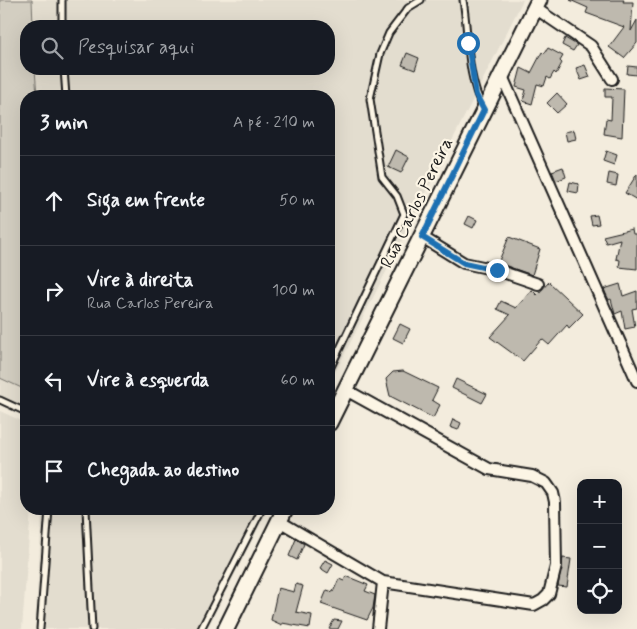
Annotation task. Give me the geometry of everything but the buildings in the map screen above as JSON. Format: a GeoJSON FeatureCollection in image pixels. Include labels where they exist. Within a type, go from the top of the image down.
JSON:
{"type":"FeatureCollection","features":[{"type":"Feature","properties":{"kind":"main road","name":"Rua Carlos Pereira"},"geometry":{"type":"LineString","coordinates":[[335,411],[537,4]]}},
{"type":"Feature","properties":{"kind":"main road"},"geometry":{"type":"LineString","coordinates":[[226,629],[282,515]]}},
{"type":"Feature","properties":{"kind":"street"},"geometry":{"type":"LineString","coordinates":[[537,4],[591,46],[612,79]]}},
{"type":"Feature","properties":{"kind":"street"},"geometry":{"type":"LineString","coordinates":[[502,76],[637,382]]}},
{"type":"Feature","properties":{"kind":"street"},"geometry":{"type":"LineString","coordinates":[[422,237],[464,263],[497,270],[538,284]]}},
{"type":"Feature","properties":{"kind":"street"},"geometry":{"type":"LineString","coordinates":[[282,515],[383,582],[534,605],[544,600],[549,594],[556,566],[555,502],[553,493],[542,479],[489,469],[346,390]]}},
{"type":"Feature","properties":{"kind":"street"},"geometry":{"type":"LineString","coordinates":[[378,629],[383,582]]}},
{"type":"Feature","properties":{"kind":"lane"},"geometry":{"type":"LineString","coordinates":[[62,0],[62,20]]}},
{"type":"Feature","properties":{"kind":"lane"},"geometry":{"type":"LineString","coordinates":[[335,358],[404,214],[397,196],[382,177],[370,99],[380,54],[389,33],[408,8],[421,0]]}},
{"type":"Feature","properties":{"kind":"lane"},"geometry":{"type":"LineString","coordinates":[[462,0],[476,95],[484,110]]}},
{"type":"Feature","properties":{"kind":"lane"},"geometry":{"type":"LineString","coordinates":[[64,75],[66,90]]}},
{"type":"Feature","properties":{"kind":"lane"},"geometry":{"type":"LineString","coordinates":[[0,400],[20,409]]}},
{"type":"Feature","properties":{"kind":"lane"},"geometry":{"type":"LineString","coordinates":[[40,629],[48,515]]}},
{"type":"Feature","properties":{"kind":"lane"},"geometry":{"type":"LineString","coordinates":[[86,515],[92,629]]}},
{"type":"Feature","properties":{"kind":"lane"},"geometry":{"type":"LineString","coordinates":[[201,629],[259,515]]}},
{"type":"Feature","properties":{"kind":"shaded area"},"geometry":{"type":"Polygon","coordinates":[[[0,0],[523,0],[335,373],[335,90],[20,90],[20,414],[0,403],[0,0]]]}},
{"type":"Feature","properties":{"kind":"shaded area"},"geometry":{"type":"Polygon","coordinates":[[[0,0],[32,0],[33,20],[20,20],[20,75],[35,75],[37,90],[20,90],[20,387],[0,378],[0,0]]]}},
{"type":"Feature","properties":{"kind":"shaded area"},"geometry":{"type":"Polygon","coordinates":[[[0,411],[20,420],[20,515],[31,515],[22,629],[0,629],[0,411]]]}},
{"type":"Feature","properties":{"kind":"shaded area"},"geometry":{"type":"Polygon","coordinates":[[[42,515],[265,515],[207,629],[35,629],[42,515]]]}},
{"type":"Feature","properties":{"kind":"route"},"geometry":{"type":"LineString","coordinates":[[468,43],[476,95],[484,110],[422,237],[448,255],[464,263],[497,270]]}}]}
